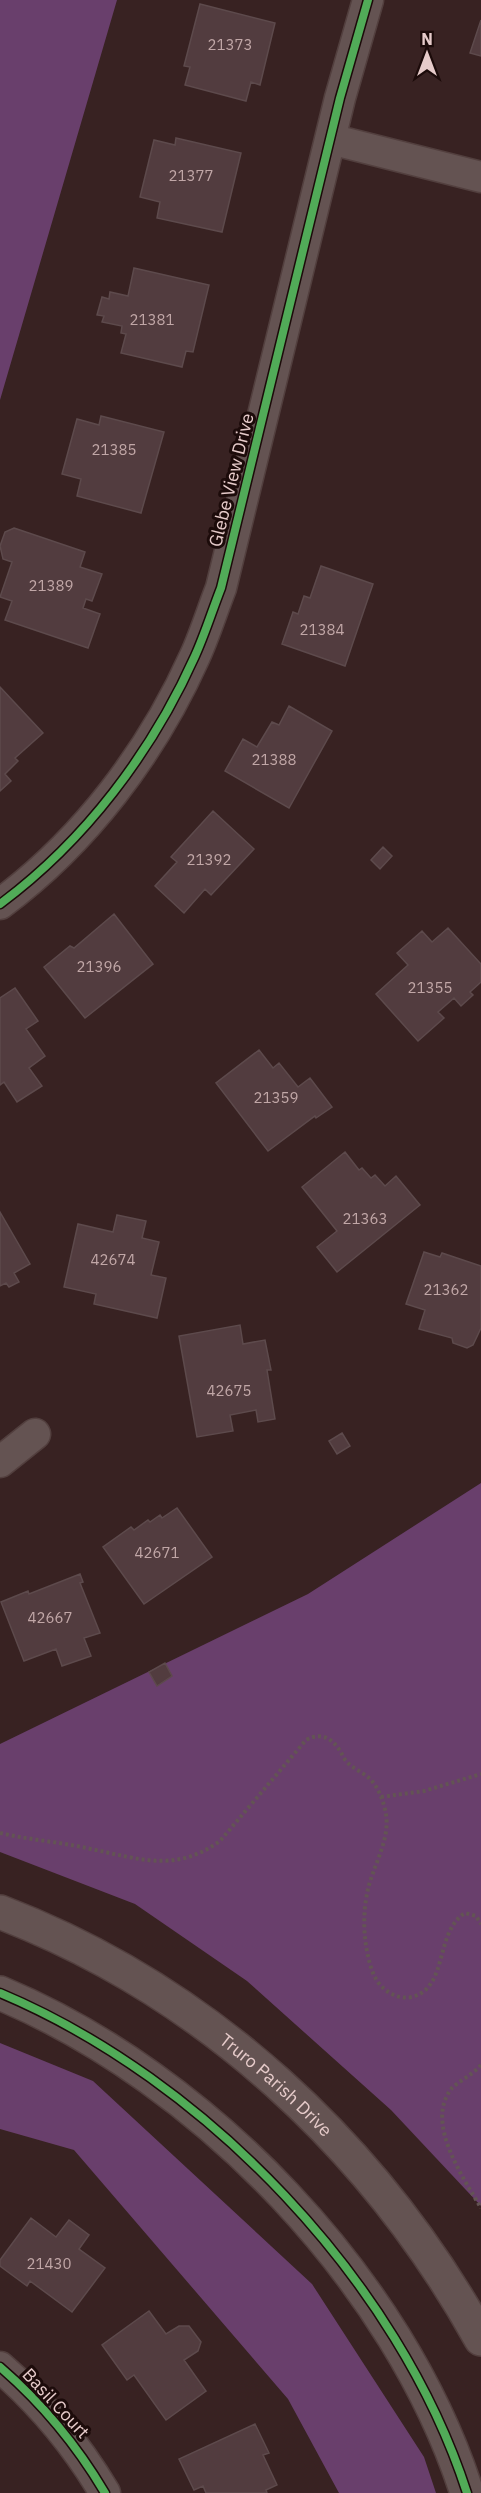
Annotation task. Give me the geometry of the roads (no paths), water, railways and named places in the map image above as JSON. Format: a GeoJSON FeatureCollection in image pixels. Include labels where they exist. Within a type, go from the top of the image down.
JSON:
{"type":"FeatureCollection","features":[{"type":"Feature","properties":{"kind":"street","name":"Glebe View Drive"},"geometry":{"type":"LineString","coordinates":[[0,904],[23,887],[77,836],[126,776],[164,718],[195,656],[221,588],[330,139],[368,0]]}},
{"type":"Feature","properties":{"kind":"street"},"geometry":{"type":"LineString","coordinates":[[330,139],[481,177]]}},
{"type":"Feature","properties":{"kind":"street"},"geometry":{"type":"LineString","coordinates":[[0,1462],[35,1434]]}},
{"type":"Feature","properties":{"kind":"street","name":"Truro Parish Drive"},"geometry":{"type":"LineString","coordinates":[[0,1912],[83,1948],[135,1977],[189,2011],[268,2073],[329,2130],[412,2229],[457,2296],[481,2339]]}},
{"type":"Feature","properties":{"kind":"street"},"geometry":{"type":"LineString","coordinates":[[0,1993],[74,2030],[134,2067],[189,2106],[248,2158],[336,2252],[403,2350],[435,2411],[467,2493]]}},
{"type":"Feature","properties":{"kind":"street","name":"Basil Court"},"geometry":{"type":"LineString","coordinates":[[0,2367],[52,2417],[82,2454],[105,2493]]}}]}
